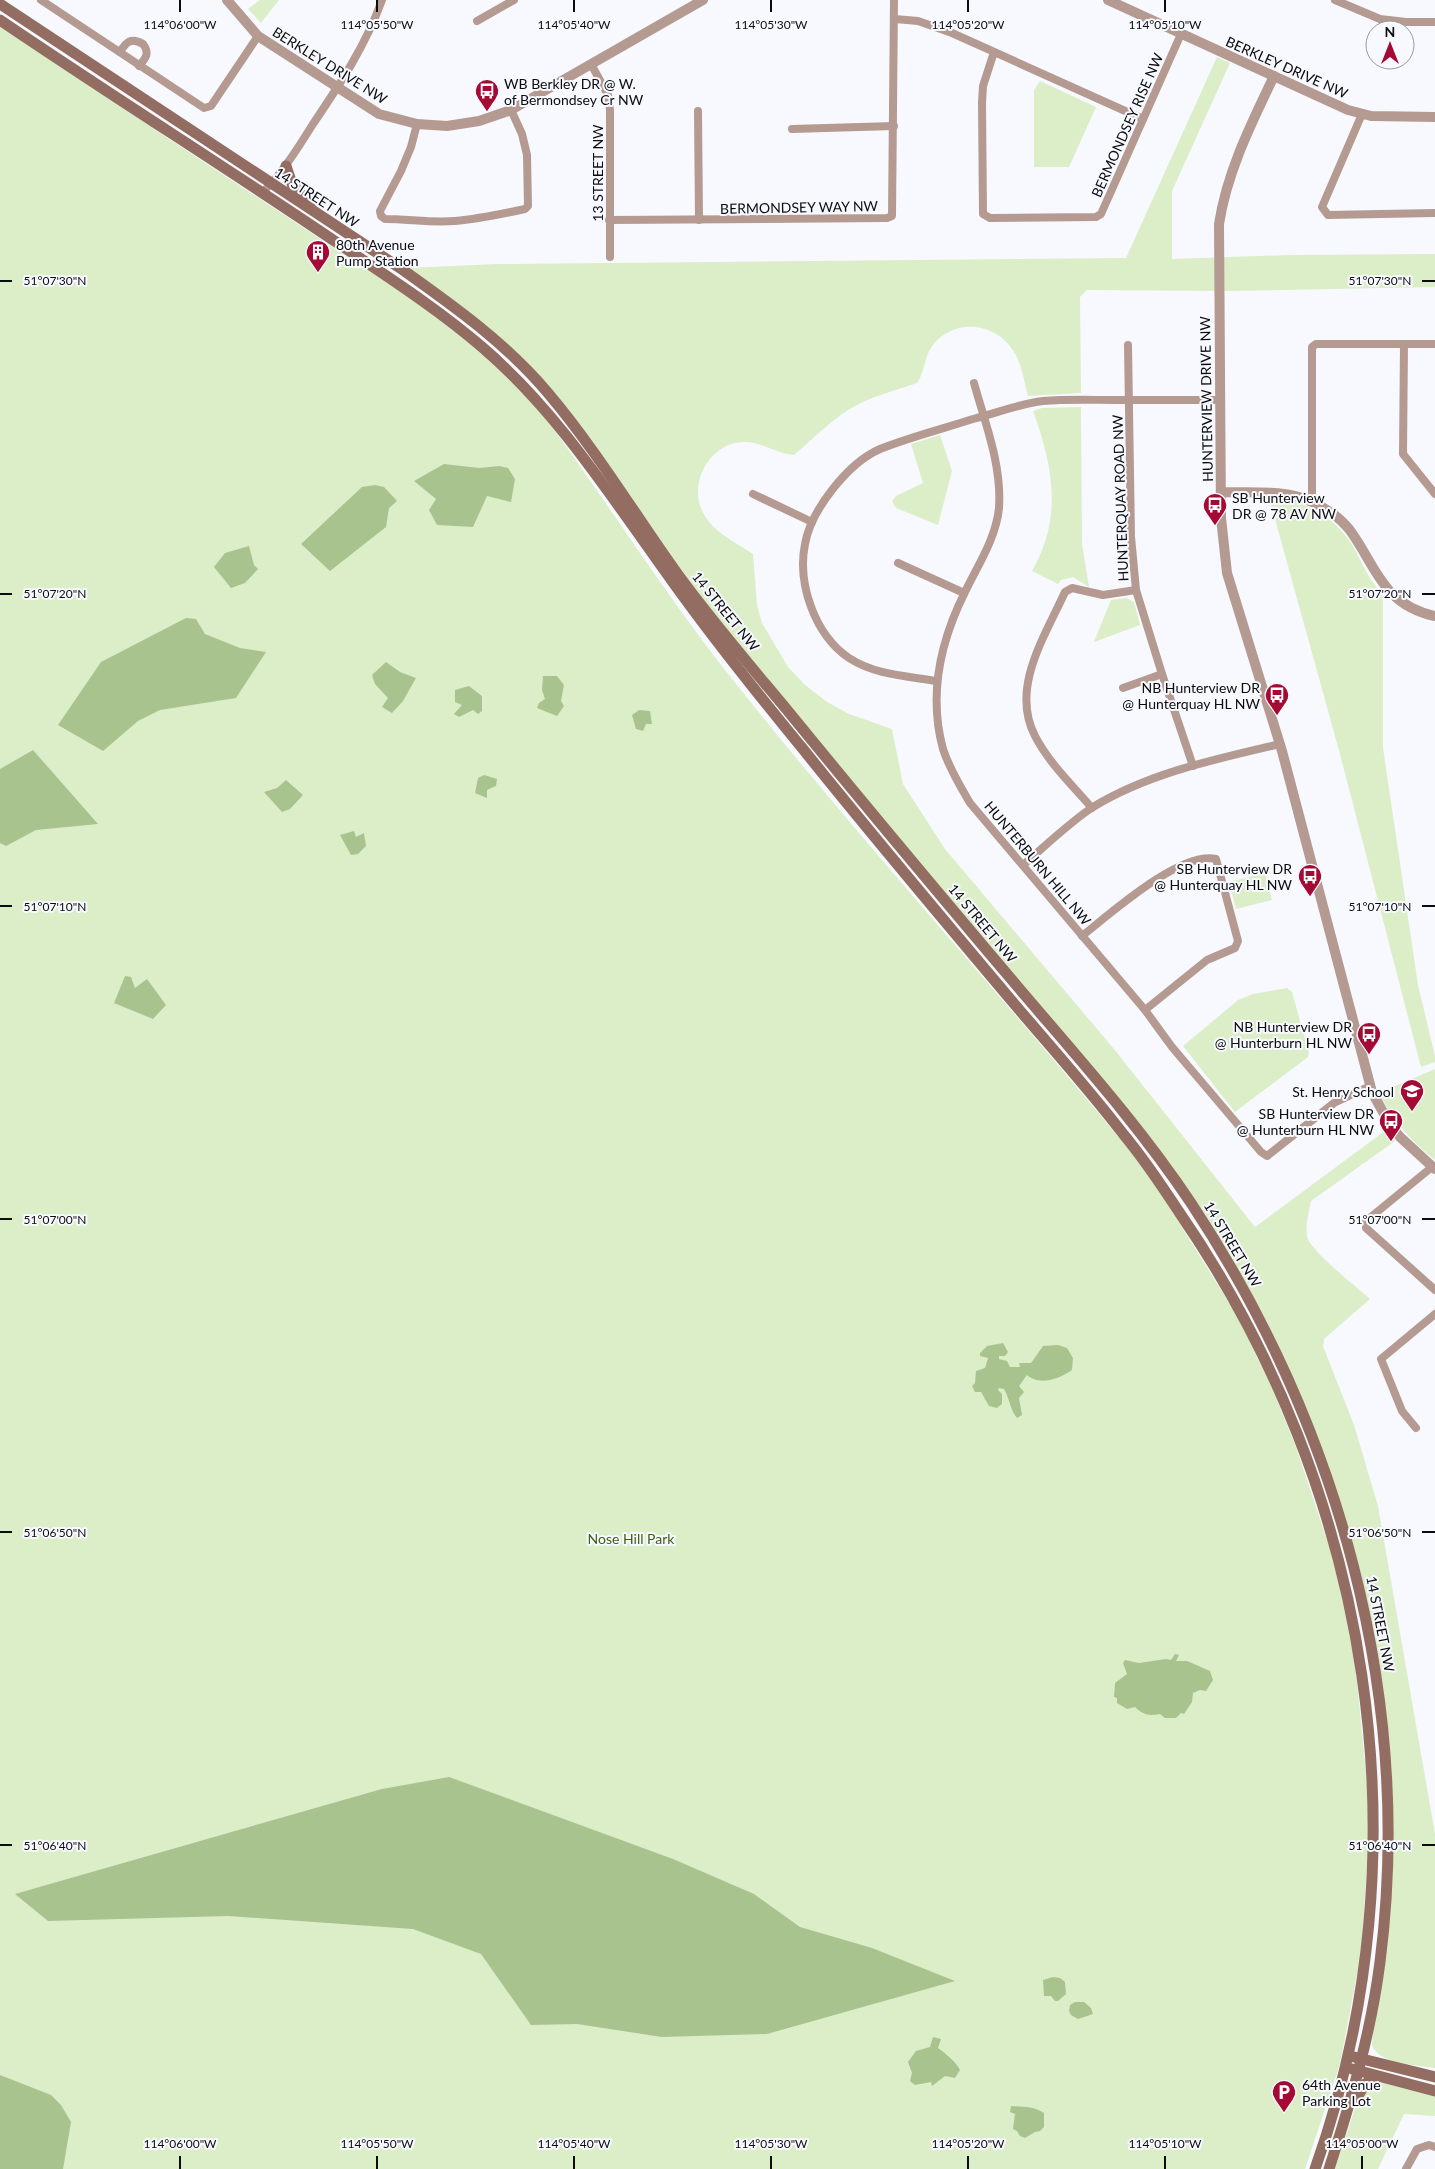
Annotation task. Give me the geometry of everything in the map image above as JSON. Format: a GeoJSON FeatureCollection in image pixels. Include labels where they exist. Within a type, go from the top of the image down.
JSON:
{"type":"FeatureCollection","features":[{"type":"Feature","properties":{"kind":"main road","name":"14 STREET NW"},"geometry":{"type":"LineString","coordinates":[[0,4],[267,188],[448,319],[486,350],[542,405],[586,461],[712,637],[887,852],[1126,1136],[1183,1217],[1242,1314],[1262,1351],[1326,1515],[1349,1603],[1367,1705],[1374,1826],[1372,1906],[1348,2056],[1315,2169]]}},
{"type":"Feature","properties":{"kind":"main road","name":"14 STREET NW"},"geometry":{"type":"LineString","coordinates":[[0,20],[267,188],[311,212],[403,270],[456,307],[487,332],[546,391],[596,455],[680,578],[719,627],[904,852],[1132,1123],[1190,1202],[1234,1273],[1272,1343],[1313,1437],[1338,1509],[1353,1561],[1375,1661],[1386,1761],[1388,1821],[1385,1916],[1380,1964],[1362,2059],[1329,2169]]}},
{"type":"Feature","properties":{"kind":"main road"},"geometry":{"type":"LineString","coordinates":[[286,166],[292,184],[308,202],[311,212]]}},
{"type":"Feature","properties":{"kind":"main road"},"geometry":{"type":"LineString","coordinates":[[1366,2040],[1370,2053],[1374,2057],[1400,2068]]}},
{"type":"Feature","properties":{"kind":"main road"},"geometry":{"type":"LineString","coordinates":[[1348,2056],[1435,2077]]}},
{"type":"Feature","properties":{"kind":"main road"},"geometry":{"type":"LineString","coordinates":[[1345,2067],[1435,2091]]}},
{"type":"Feature","properties":{"kind":"main road"},"geometry":{"type":"LineString","coordinates":[[1340,2136],[1344,2131],[1357,2095],[1365,2084],[1379,2077]]}},
{"type":"Feature","properties":{"kind":"street"},"geometry":{"type":"LineString","coordinates":[[41,0],[204,108],[211,106],[258,36]]}},
{"type":"Feature","properties":{"kind":"street","name":"BERKLEY DRIVE NW"},"geometry":{"type":"LineString","coordinates":[[228,0],[258,36],[337,89],[379,114],[416,124],[447,126],[479,121],[511,110],[703,0]]}},
{"type":"Feature","properties":{"kind":"street"},"geometry":{"type":"LineString","coordinates":[[267,188],[286,166],[337,89],[362,48],[382,0]]}},
{"type":"Feature","properties":{"kind":"street"},"geometry":{"type":"LineString","coordinates":[[477,20],[514,0]]}},
{"type":"Feature","properties":{"kind":"street","name":"BERMONDSEY WAY NW"},"geometry":{"type":"LineString","coordinates":[[609,220],[887,218],[892,216],[894,211],[894,0]]}},
{"type":"Feature","properties":{"kind":"street","name":"BERKLEY DRIVE NW"},"geometry":{"type":"LineString","coordinates":[[1108,0],[1362,114],[1396,118],[1435,117]]}},
{"type":"Feature","properties":{"kind":"street"},"geometry":{"type":"LineString","coordinates":[[1336,0],[1380,19],[1406,22],[1435,22]]}},
{"type":"Feature","properties":{"kind":"street"},"geometry":{"type":"LineString","coordinates":[[895,19],[918,21],[952,33],[1143,120]]}},
{"type":"Feature","properties":{"kind":"street","name":"BERMONDSEY RISE NW"},"geometry":{"type":"LineString","coordinates":[[994,52],[983,86],[983,214],[990,218],[1096,218],[1101,214],[1181,34]]}},
{"type":"Feature","properties":{"kind":"street"},"geometry":{"type":"LineString","coordinates":[[120,52],[127,42],[137,41],[143,44],[148,51],[147,56],[139,66]]}},
{"type":"Feature","properties":{"kind":"street","name":"13 STREET NW"},"geometry":{"type":"LineString","coordinates":[[592,64],[608,95],[610,110],[610,257]]}},
{"type":"Feature","properties":{"kind":"street","name":"HUNTERVIEW DRIVE NW"},"geometry":{"type":"LineString","coordinates":[[1274,76],[1232,170],[1222,207],[1218,252],[1221,527],[1228,573],[1280,744],[1370,1086],[1389,1123],[1400,1137],[1434,1168]]}},
{"type":"Feature","properties":{"kind":"street"},"geometry":{"type":"LineString","coordinates":[[416,124],[411,147],[380,211],[381,216],[385,219],[446,221],[482,217],[525,209],[528,206],[527,156],[522,134],[511,110]]}},
{"type":"Feature","properties":{"kind":"street"},"geometry":{"type":"LineString","coordinates":[[698,110],[699,220]]}},
{"type":"Feature","properties":{"kind":"street"},"geometry":{"type":"LineString","coordinates":[[1362,114],[1322,206],[1328,215],[1435,214]]}},
{"type":"Feature","properties":{"kind":"street"},"geometry":{"type":"LineString","coordinates":[[792,129],[894,126]]}},
{"type":"Feature","properties":{"kind":"street"},"geometry":{"type":"LineString","coordinates":[[1312,502],[1312,347],[1316,344],[1435,344]]}},
{"type":"Feature","properties":{"kind":"street"},"geometry":{"type":"LineString","coordinates":[[1404,344],[1403,454],[1435,494]]}},
{"type":"Feature","properties":{"kind":"street","name":"HUNTERQUAY ROAD NW"},"geometry":{"type":"LineString","coordinates":[[1128,345],[1132,537],[1136,590],[1193,766]]}},
{"type":"Feature","properties":{"kind":"street","name":"HUNTERBURN HILL NW"},"geometry":{"type":"LineString","coordinates":[[974,383],[995,459],[999,483],[999,509],[995,528],[986,550],[964,593],[946,638],[936,681],[938,723],[944,750],[955,777],[970,803],[1145,1010],[1172,1047],[1261,1152],[1267,1156],[1334,1103],[1370,1086]]}},
{"type":"Feature","properties":{"kind":"street"},"geometry":{"type":"LineString","coordinates":[[936,681],[876,672],[848,658],[826,634],[813,612],[806,591],[803,566],[805,544],[812,522],[836,486],[858,461],[879,450],[907,440],[1028,403],[1043,401],[1220,400]]}},
{"type":"Feature","properties":{"kind":"street"},"geometry":{"type":"LineString","coordinates":[[1221,492],[1286,494],[1312,502],[1331,512],[1348,528],[1378,579],[1391,593],[1420,611],[1435,616]]}},
{"type":"Feature","properties":{"kind":"street"},"geometry":{"type":"LineString","coordinates":[[753,494],[812,522]]}},
{"type":"Feature","properties":{"kind":"street"},"geometry":{"type":"LineString","coordinates":[[898,564],[964,593]]}},
{"type":"Feature","properties":{"kind":"street"},"geometry":{"type":"LineString","coordinates":[[1092,808],[1049,758],[1034,735],[1027,705],[1027,682],[1033,662],[1065,592],[1072,588],[1103,595],[1136,590]]}},
{"type":"Feature","properties":{"kind":"street"},"geometry":{"type":"LineString","coordinates":[[1123,688],[1162,674]]}},
{"type":"Feature","properties":{"kind":"street"},"geometry":{"type":"LineString","coordinates":[[1022,865],[1092,808],[1127,789],[1193,766],[1280,744]]}},
{"type":"Feature","properties":{"kind":"street"},"geometry":{"type":"LineString","coordinates":[[1082,936],[1160,877],[1185,864],[1210,857],[1216,858],[1238,941],[1235,948],[1207,960],[1145,1010]]}},
{"type":"Feature","properties":{"kind":"street"},"geometry":{"type":"LineString","coordinates":[[1434,1168],[1366,1221],[1366,1228],[1435,1290]]}},
{"type":"Feature","properties":{"kind":"street"},"geometry":{"type":"LineString","coordinates":[[1416,1428],[1402,1411],[1381,1359],[1435,1314]]}},
{"type":"Feature","properties":{"kind":"street"},"geometry":{"type":"LineString","coordinates":[[1406,2169],[1417,2149],[1429,2145],[1435,2147]]}},
{"type":"Feature","properties":{"kind":"green space"},"geometry":{"type":"Polygon","coordinates":[[[260,0],[279,0],[261,23],[248,9],[260,0]]]}},
{"type":"Feature","properties":{"kind":"green space","name":"Nose Hill Park"},"geometry":{"type":"Polygon","coordinates":[[[0,27],[405,295],[470,345],[530,401],[561,439],[667,592],[729,675],[828,796],[1130,1151],[1161,1194],[1236,1314],[1272,1388],[1296,1447],[1335,1564],[1355,1662],[1370,1813],[1362,1948],[1340,2064],[1305,2169],[0,2169],[0,27]]]}},
{"type":"Feature","properties":{"kind":"green space"},"geometry":{"type":"Polygon","coordinates":[[[1217,57],[1230,63],[1172,191],[1172,259],[1289,255],[1435,254],[1435,287],[1227,291],[1087,290],[1080,297],[1081,393],[1028,396],[1019,362],[1007,342],[987,330],[964,327],[942,336],[933,345],[917,383],[856,405],[834,420],[794,455],[750,442],[731,444],[720,450],[704,468],[699,480],[698,492],[700,505],[714,528],[753,554],[757,605],[762,623],[788,667],[804,684],[827,702],[849,714],[892,729],[903,784],[945,849],[1114,1049],[1255,1227],[1386,1130],[1395,1141],[1311,1201],[1307,1236],[1316,1250],[1334,1268],[1370,1299],[1324,1339],[1323,1346],[1354,1425],[1378,1506],[1435,1834],[1435,2068],[1390,2060],[1376,2051],[1372,2045],[1388,1930],[1393,1856],[1391,1765],[1378,1657],[1368,1603],[1354,1550],[1321,1446],[1282,1352],[1248,1287],[1198,1204],[721,624],[570,411],[527,362],[499,336],[455,301],[408,268],[497,264],[1126,258],[1217,57]]]}},
{"type":"Feature","properties":{"kind":"green space"},"geometry":{"type":"Polygon","coordinates":[[[1040,81],[1096,107],[1069,167],[1034,167],[1034,90],[1040,81]]]}},
{"type":"Feature","properties":{"kind":"green space"},"geometry":{"type":"Polygon","coordinates":[[[1081,407],[1082,544],[1089,587],[1073,577],[1061,580],[1058,584],[1032,571],[1042,551],[1048,531],[1052,491],[1046,452],[1033,411],[1042,408],[1081,407]]]}},
{"type":"Feature","properties":{"kind":"green space"},"geometry":{"type":"Polygon","coordinates":[[[940,435],[952,471],[938,525],[896,508],[892,501],[896,496],[923,483],[911,444],[940,435]]]}},
{"type":"Feature","properties":{"kind":"green space"},"geometry":{"type":"Polygon","coordinates":[[[444,464],[479,468],[499,466],[508,468],[515,479],[511,502],[487,496],[473,527],[437,525],[429,510],[436,499],[414,481],[444,464]]]}},
{"type":"Feature","properties":{"kind":"green space"},"geometry":{"type":"Polygon","coordinates":[[[375,485],[384,487],[397,501],[389,508],[386,527],[330,571],[301,544],[362,487],[375,485]]]}},
{"type":"Feature","properties":{"kind":"green space"},"geometry":{"type":"Polygon","coordinates":[[[1287,500],[1317,511],[1334,523],[1348,539],[1370,578],[1383,594],[1383,748],[1418,985],[1435,1056],[1435,1062],[1421,1067],[1340,754],[1270,501],[1287,500]]]}},
{"type":"Feature","properties":{"kind":"green space"},"geometry":{"type":"Polygon","coordinates":[[[249,546],[254,565],[258,569],[245,583],[231,588],[214,567],[225,553],[249,546]]]}},
{"type":"Feature","properties":{"kind":"green space"},"geometry":{"type":"Polygon","coordinates":[[[1126,598],[1134,602],[1140,625],[1094,642],[1111,600],[1126,598]]]}},
{"type":"Feature","properties":{"kind":"green space"},"geometry":{"type":"Polygon","coordinates":[[[186,618],[196,619],[205,634],[240,648],[266,652],[236,698],[160,710],[138,721],[103,751],[58,725],[101,662],[186,618]]]}},
{"type":"Feature","properties":{"kind":"green space"},"geometry":{"type":"Polygon","coordinates":[[[386,662],[400,672],[416,678],[403,701],[392,713],[382,707],[388,698],[375,684],[372,675],[386,662]]]}},
{"type":"Feature","properties":{"kind":"green space"},"geometry":{"type":"Polygon","coordinates":[[[543,676],[557,676],[564,685],[561,701],[564,706],[557,716],[537,708],[539,703],[545,699],[542,690],[543,676]]]}},
{"type":"Feature","properties":{"kind":"green space"},"geometry":{"type":"Polygon","coordinates":[[[469,686],[482,696],[482,711],[478,714],[473,710],[459,717],[454,714],[462,705],[455,702],[455,690],[469,686]]]}},
{"type":"Feature","properties":{"kind":"green space"},"geometry":{"type":"Polygon","coordinates":[[[639,710],[650,711],[652,724],[646,724],[643,731],[636,729],[632,715],[639,710]]]}},
{"type":"Feature","properties":{"kind":"green space"},"geometry":{"type":"Polygon","coordinates":[[[33,750],[98,824],[36,830],[6,846],[0,843],[0,769],[33,750]]]}},
{"type":"Feature","properties":{"kind":"green space"},"geometry":{"type":"Polygon","coordinates":[[[484,775],[497,779],[496,786],[487,790],[487,798],[475,793],[478,778],[484,775]]]}},
{"type":"Feature","properties":{"kind":"green space"},"geometry":{"type":"Polygon","coordinates":[[[286,780],[303,795],[290,809],[282,812],[264,792],[277,788],[286,780]]]}},
{"type":"Feature","properties":{"kind":"green space"},"geometry":{"type":"Polygon","coordinates":[[[354,831],[356,837],[364,833],[366,846],[358,854],[351,855],[340,835],[354,831]]]}},
{"type":"Feature","properties":{"kind":"green space"},"geometry":{"type":"Polygon","coordinates":[[[1265,873],[1272,900],[1236,909],[1229,882],[1265,873]]]}},
{"type":"Feature","properties":{"kind":"green space"},"geometry":{"type":"Polygon","coordinates":[[[125,976],[131,977],[135,988],[147,979],[166,1005],[153,1019],[114,1003],[125,976]]]}},
{"type":"Feature","properties":{"kind":"green space"},"geometry":{"type":"Polygon","coordinates":[[[1287,988],[1292,992],[1309,1053],[1308,1057],[1235,1112],[1183,1046],[1238,1000],[1253,994],[1287,988]]]}},
{"type":"Feature","properties":{"kind":"green space","name":"St. Henry School"},"geometry":{"type":"Polygon","coordinates":[[[1435,1069],[1435,1160],[1403,1130],[1390,1113],[1379,1093],[1435,1069]]]}},
{"type":"Feature","properties":{"kind":"green space"},"geometry":{"type":"Polygon","coordinates":[[[1003,1343],[1008,1352],[1005,1356],[999,1356],[999,1359],[1007,1361],[1010,1367],[1020,1367],[1019,1363],[1031,1363],[1043,1346],[1058,1345],[1067,1348],[1073,1358],[1072,1370],[1062,1376],[1043,1381],[1027,1375],[1019,1386],[1024,1392],[1019,1398],[1022,1415],[1017,1418],[1004,1389],[999,1388],[998,1390],[1002,1394],[1002,1404],[997,1408],[989,1406],[981,1392],[975,1392],[972,1386],[975,1383],[976,1371],[985,1368],[988,1358],[980,1356],[980,1353],[987,1346],[1003,1343]]]}},
{"type":"Feature","properties":{"kind":"green space"},"geometry":{"type":"Polygon","coordinates":[[[1175,1654],[1179,1655],[1176,1661],[1187,1661],[1210,1671],[1213,1680],[1206,1691],[1200,1690],[1193,1693],[1192,1702],[1184,1714],[1181,1713],[1176,1718],[1165,1718],[1160,1714],[1149,1715],[1135,1707],[1127,1709],[1117,1703],[1117,1698],[1114,1697],[1115,1683],[1127,1674],[1123,1663],[1125,1660],[1139,1663],[1171,1660],[1175,1654]]]}},
{"type":"Feature","properties":{"kind":"green space"},"geometry":{"type":"Polygon","coordinates":[[[449,1777],[673,1859],[754,1894],[800,1927],[872,1948],[955,1981],[767,2034],[662,2037],[577,2024],[531,2025],[481,1954],[413,1929],[228,1916],[48,1921],[15,1894],[382,1789],[449,1777]]]}},
{"type":"Feature","properties":{"kind":"green space"},"geometry":{"type":"Polygon","coordinates":[[[1053,1977],[1060,1978],[1065,1982],[1066,1994],[1058,2001],[1055,2001],[1051,1996],[1044,1996],[1043,1980],[1053,1977]]]}},
{"type":"Feature","properties":{"kind":"green space"},"geometry":{"type":"Polygon","coordinates":[[[1075,2002],[1084,2002],[1091,2008],[1093,2014],[1078,2019],[1071,2015],[1069,2011],[1070,2005],[1075,2002]]]}},
{"type":"Feature","properties":{"kind":"green space"},"geometry":{"type":"Polygon","coordinates":[[[933,2037],[941,2039],[938,2048],[960,2070],[955,2078],[945,2076],[932,2086],[931,2082],[915,2085],[910,2081],[912,2073],[908,2062],[916,2051],[930,2047],[933,2037]]]}},
{"type":"Feature","properties":{"kind":"green space"},"geometry":{"type":"Polygon","coordinates":[[[0,2075],[51,2095],[61,2105],[71,2122],[63,2169],[0,2169],[0,2075]]]}},
{"type":"Feature","properties":{"kind":"green space"},"geometry":{"type":"Polygon","coordinates":[[[1383,2082],[1435,2095],[1435,2116],[1404,2114],[1378,2169],[1335,2169],[1357,2102],[1371,2083],[1383,2082]]]}},
{"type":"Feature","properties":{"kind":"green space"},"geometry":{"type":"Polygon","coordinates":[[[1011,2106],[1032,2108],[1044,2113],[1044,2127],[1025,2138],[1020,2136],[1013,2129],[1015,2114],[1010,2112],[1011,2106]]]}},
{"type":"Feature","properties":{"kind":"place","name":"WB Berkley DR @ W. of Bermondsey Cr NW"},"geometry":{"type":"Point","coordinates":[487,112]}},
{"type":"Feature","properties":{"kind":"place","name":"80th Avenue Pump Station"},"geometry":{"type":"Point","coordinates":[318,273]}},
{"type":"Feature","properties":{"kind":"place","name":"SB Hunterview DR @ 78 AV NW"},"geometry":{"type":"Point","coordinates":[1215,526]}},
{"type":"Feature","properties":{"kind":"place","name":"NB Hunterview DR @ Hunterquay HL NW"},"geometry":{"type":"Point","coordinates":[1277,716]}},
{"type":"Feature","properties":{"kind":"place","name":"SB Hunterview DR @ Hunterquay HL NW"},"geometry":{"type":"Point","coordinates":[1310,897]}},
{"type":"Feature","properties":{"kind":"place","name":"NB Hunterview DR @ Hunterburn HL NW"},"geometry":{"type":"Point","coordinates":[1369,1055]}},
{"type":"Feature","properties":{"kind":"place","name":"St. Henry School"},"geometry":{"type":"Point","coordinates":[1412,1112]}},
{"type":"Feature","properties":{"kind":"place","name":"SB Hunterview DR @ Hunterburn HL NW"},"geometry":{"type":"Point","coordinates":[1391,1142]}},
{"type":"Feature","properties":{"kind":"place","name":"64th Avenue Parking Lot"},"geometry":{"type":"Point","coordinates":[1284,2113]}}]}
